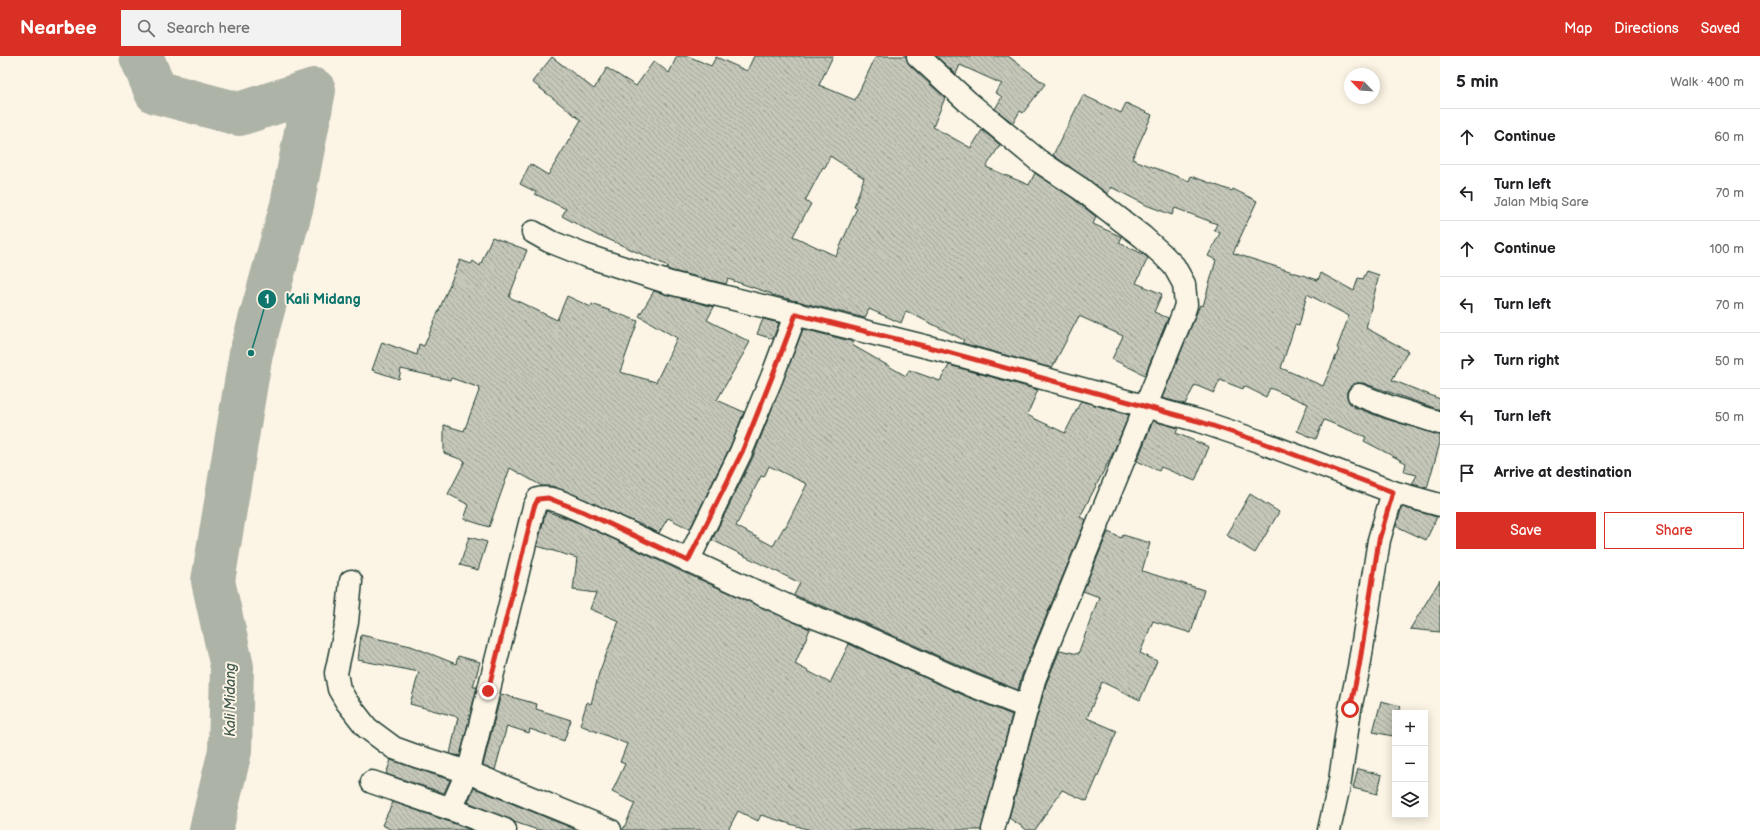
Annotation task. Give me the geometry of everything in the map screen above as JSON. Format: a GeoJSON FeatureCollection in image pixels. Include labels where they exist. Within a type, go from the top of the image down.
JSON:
{"type":"FeatureCollection","features":[{"type":"Feature","properties":{"kind":"street"},"geometry":{"type":"LineString","coordinates":[[918,56],[968,102],[1039,161],[1081,189],[1143,237],[1174,266],[1184,284],[1186,305],[1144,407],[1126,457],[1034,680],[993,830]]}},
{"type":"Feature","properties":{"kind":"street"},"geometry":{"type":"LineString","coordinates":[[533,232],[549,241],[584,255],[670,283],[944,351],[1198,421],[1258,441],[1393,492],[1440,505]]}},
{"type":"Feature","properties":{"kind":"street"},"geometry":{"type":"LineString","coordinates":[[688,561],[742,452],[796,314]]}},
{"type":"Feature","properties":{"kind":"street"},"geometry":{"type":"LineString","coordinates":[[1359,395],[1390,407],[1440,423]]}},
{"type":"Feature","properties":{"kind":"street"},"geometry":{"type":"LineString","coordinates":[[1329,830],[1340,781],[1350,709],[1359,667],[1379,540],[1393,492]]}},
{"type":"Feature","properties":{"kind":"street"},"geometry":{"type":"LineString","coordinates":[[451,809],[468,772],[534,507],[538,499],[548,498],[584,512],[688,561],[971,685],[1027,707]]}},
{"type":"Feature","properties":{"kind":"street"},"geometry":{"type":"LineString","coordinates":[[351,581],[348,622],[336,673],[339,689],[346,702],[367,728],[394,748],[468,772],[610,830]]}},
{"type":"Feature","properties":{"kind":"street"},"geometry":{"type":"LineString","coordinates":[[372,782],[451,809],[505,830]]}},
{"type":"Feature","properties":{"kind":"building"},"geometry":{"type":"Polygon","coordinates":[[[677,56],[688,56],[711,66],[716,57],[747,71],[754,56],[833,56],[819,85],[855,100],[876,56],[906,56],[910,65],[945,98],[933,127],[971,148],[982,130],[1000,145],[986,167],[1029,185],[1035,173],[1074,199],[1096,217],[1093,224],[1122,237],[1119,243],[1143,254],[1148,258],[1136,283],[1162,294],[1154,312],[1168,318],[1145,375],[1112,359],[1123,336],[1079,316],[1052,368],[962,343],[964,340],[906,311],[901,323],[869,309],[865,318],[772,295],[728,279],[726,284],[673,271],[667,269],[668,266],[601,236],[600,237],[562,216],[566,209],[535,194],[536,192],[520,184],[530,164],[548,175],[581,120],[532,82],[552,57],[594,89],[607,68],[636,86],[654,61],[669,73],[677,56]],[[830,156],[825,168],[823,167],[805,201],[811,204],[793,236],[836,256],[857,208],[854,207],[864,178],[830,156]]]}},
{"type":"Feature","properties":{"kind":"building"},"geometry":{"type":"Polygon","coordinates":[[[936,56],[1008,56],[1045,84],[1023,113],[1020,111],[1013,123],[995,109],[1002,97],[995,92],[1002,84],[960,65],[956,74],[936,56]]]}},
{"type":"Feature","properties":{"kind":"building"},"geometry":{"type":"Polygon","coordinates":[[[1083,95],[1121,113],[1126,103],[1152,115],[1132,159],[1189,181],[1191,176],[1232,191],[1233,189],[1257,201],[1233,253],[1318,280],[1321,273],[1354,291],[1358,278],[1363,279],[1367,271],[1379,275],[1366,328],[1408,351],[1392,380],[1440,399],[1440,410],[1363,383],[1357,383],[1351,386],[1347,391],[1347,397],[1354,407],[1386,419],[1440,435],[1440,443],[1427,488],[1412,484],[1417,475],[1404,472],[1406,463],[1364,441],[1366,437],[1324,420],[1316,439],[1297,431],[1308,404],[1270,388],[1266,397],[1244,386],[1243,389],[1220,380],[1214,393],[1195,385],[1185,404],[1162,398],[1200,305],[1203,306],[1216,260],[1208,256],[1220,233],[1214,230],[1217,224],[1175,208],[1172,215],[1146,205],[1111,187],[1108,194],[1053,155],[1083,95]],[[1307,294],[1299,326],[1295,325],[1281,368],[1323,386],[1339,349],[1337,348],[1349,316],[1307,294]]]}},
{"type":"Feature","properties":{"kind":"building"},"geometry":{"type":"Polygon","coordinates":[[[492,237],[527,250],[509,297],[557,320],[567,296],[591,307],[592,304],[638,321],[620,372],[656,382],[677,338],[639,316],[654,291],[714,307],[707,320],[750,342],[717,400],[744,412],[730,447],[690,529],[668,518],[659,533],[566,491],[552,486],[542,486],[510,468],[489,527],[464,519],[469,505],[448,494],[465,461],[444,453],[444,425],[464,431],[480,388],[451,378],[450,380],[401,369],[399,379],[372,370],[382,342],[417,355],[419,344],[424,346],[460,260],[471,264],[473,261],[480,266],[492,237]]]}},
{"type":"Feature","properties":{"kind":"building"},"geometry":{"type":"Polygon","coordinates":[[[763,319],[779,323],[773,339],[757,334],[763,319]]]}},
{"type":"Feature","properties":{"kind":"building"},"geometry":{"type":"Polygon","coordinates":[[[803,329],[854,342],[852,345],[906,376],[909,370],[940,381],[949,365],[1038,390],[1027,415],[1065,433],[1081,401],[1129,415],[1114,451],[1080,517],[1086,520],[1022,675],[1018,690],[976,673],[863,622],[794,595],[800,583],[712,540],[753,457],[803,329]],[[769,466],[764,477],[761,476],[736,526],[773,546],[784,527],[785,528],[807,484],[769,466]]]}},
{"type":"Feature","properties":{"kind":"building"},"geometry":{"type":"Polygon","coordinates":[[[1153,421],[1178,428],[1176,433],[1209,447],[1195,481],[1161,467],[1159,471],[1137,461],[1153,421]]]}},
{"type":"Feature","properties":{"kind":"building"},"geometry":{"type":"Polygon","coordinates":[[[1250,494],[1279,512],[1255,553],[1226,535],[1250,494]]]}},
{"type":"Feature","properties":{"kind":"building"},"geometry":{"type":"Polygon","coordinates":[[[1402,507],[1437,517],[1426,540],[1396,526],[1402,507]]]}},
{"type":"Feature","properties":{"kind":"building"},"geometry":{"type":"Polygon","coordinates":[[[546,511],[579,523],[810,629],[795,664],[830,683],[849,644],[1012,715],[981,830],[810,830],[761,815],[758,821],[738,811],[728,830],[623,830],[635,803],[612,792],[625,764],[620,762],[627,744],[580,725],[587,702],[591,704],[599,673],[619,621],[590,609],[596,593],[573,590],[577,558],[537,546],[546,511]]]}},
{"type":"Feature","properties":{"kind":"building"},"geometry":{"type":"Polygon","coordinates":[[[1108,532],[1121,538],[1123,535],[1150,543],[1142,571],[1204,590],[1191,633],[1153,621],[1140,653],[1157,661],[1140,700],[1102,682],[1087,718],[1117,731],[1087,801],[1062,790],[1035,830],[1027,830],[1009,818],[1046,684],[1060,650],[1078,654],[1099,597],[1083,591],[1108,532]]]}},
{"type":"Feature","properties":{"kind":"building"},"geometry":{"type":"Polygon","coordinates":[[[469,537],[487,542],[478,570],[460,565],[469,537]]]}},
{"type":"Feature","properties":{"kind":"building"},"geometry":{"type":"Polygon","coordinates":[[[1440,580],[1440,632],[1410,629],[1440,580]]]}},
{"type":"Feature","properties":{"kind":"building"},"geometry":{"type":"Polygon","coordinates":[[[361,635],[411,646],[456,664],[458,656],[480,662],[473,687],[477,687],[460,756],[450,754],[458,717],[410,704],[419,672],[358,660],[361,635]]]}},
{"type":"Feature","properties":{"kind":"building"},"geometry":{"type":"Polygon","coordinates":[[[501,694],[537,704],[536,709],[571,720],[564,741],[530,729],[529,733],[507,726],[495,770],[483,765],[501,694]]]}},
{"type":"Feature","properties":{"kind":"building"},"geometry":{"type":"Polygon","coordinates":[[[1381,701],[1401,706],[1400,710],[1392,710],[1392,736],[1373,732],[1381,701]]]}},
{"type":"Feature","properties":{"kind":"building"},"geometry":{"type":"Polygon","coordinates":[[[391,760],[450,780],[444,793],[386,774],[391,760]]]}},
{"type":"Feature","properties":{"kind":"building"},"geometry":{"type":"Polygon","coordinates":[[[1358,769],[1382,775],[1377,794],[1353,788],[1358,769]]]}},
{"type":"Feature","properties":{"kind":"building"},"geometry":{"type":"Polygon","coordinates":[[[474,788],[577,830],[538,830],[514,822],[468,802],[474,788]]]}},
{"type":"Feature","properties":{"kind":"building"},"geometry":{"type":"Polygon","coordinates":[[[393,802],[471,830],[392,830],[382,825],[393,802]]]}},
{"type":"Feature","properties":{"kind":"waterway","name":"Kali Midang"},"geometry":{"type":"LineString","coordinates":[[141,56],[156,92],[239,114],[314,90],[292,205],[251,353],[213,581],[232,667],[230,751],[211,830]]}},
{"type":"Feature","properties":{"kind":"place","name":"Kali Midang"},"geometry":{"type":"Point","coordinates":[251,353]}},
{"type":"Feature","properties":{"kind":"route"},"geometry":{"type":"LineString","coordinates":[[488,691],[535,503],[538,499],[548,498],[584,512],[688,561],[742,452],[796,314],[944,351],[1198,421],[1258,441],[1393,492],[1379,540],[1359,667],[1350,709]]}}]}
